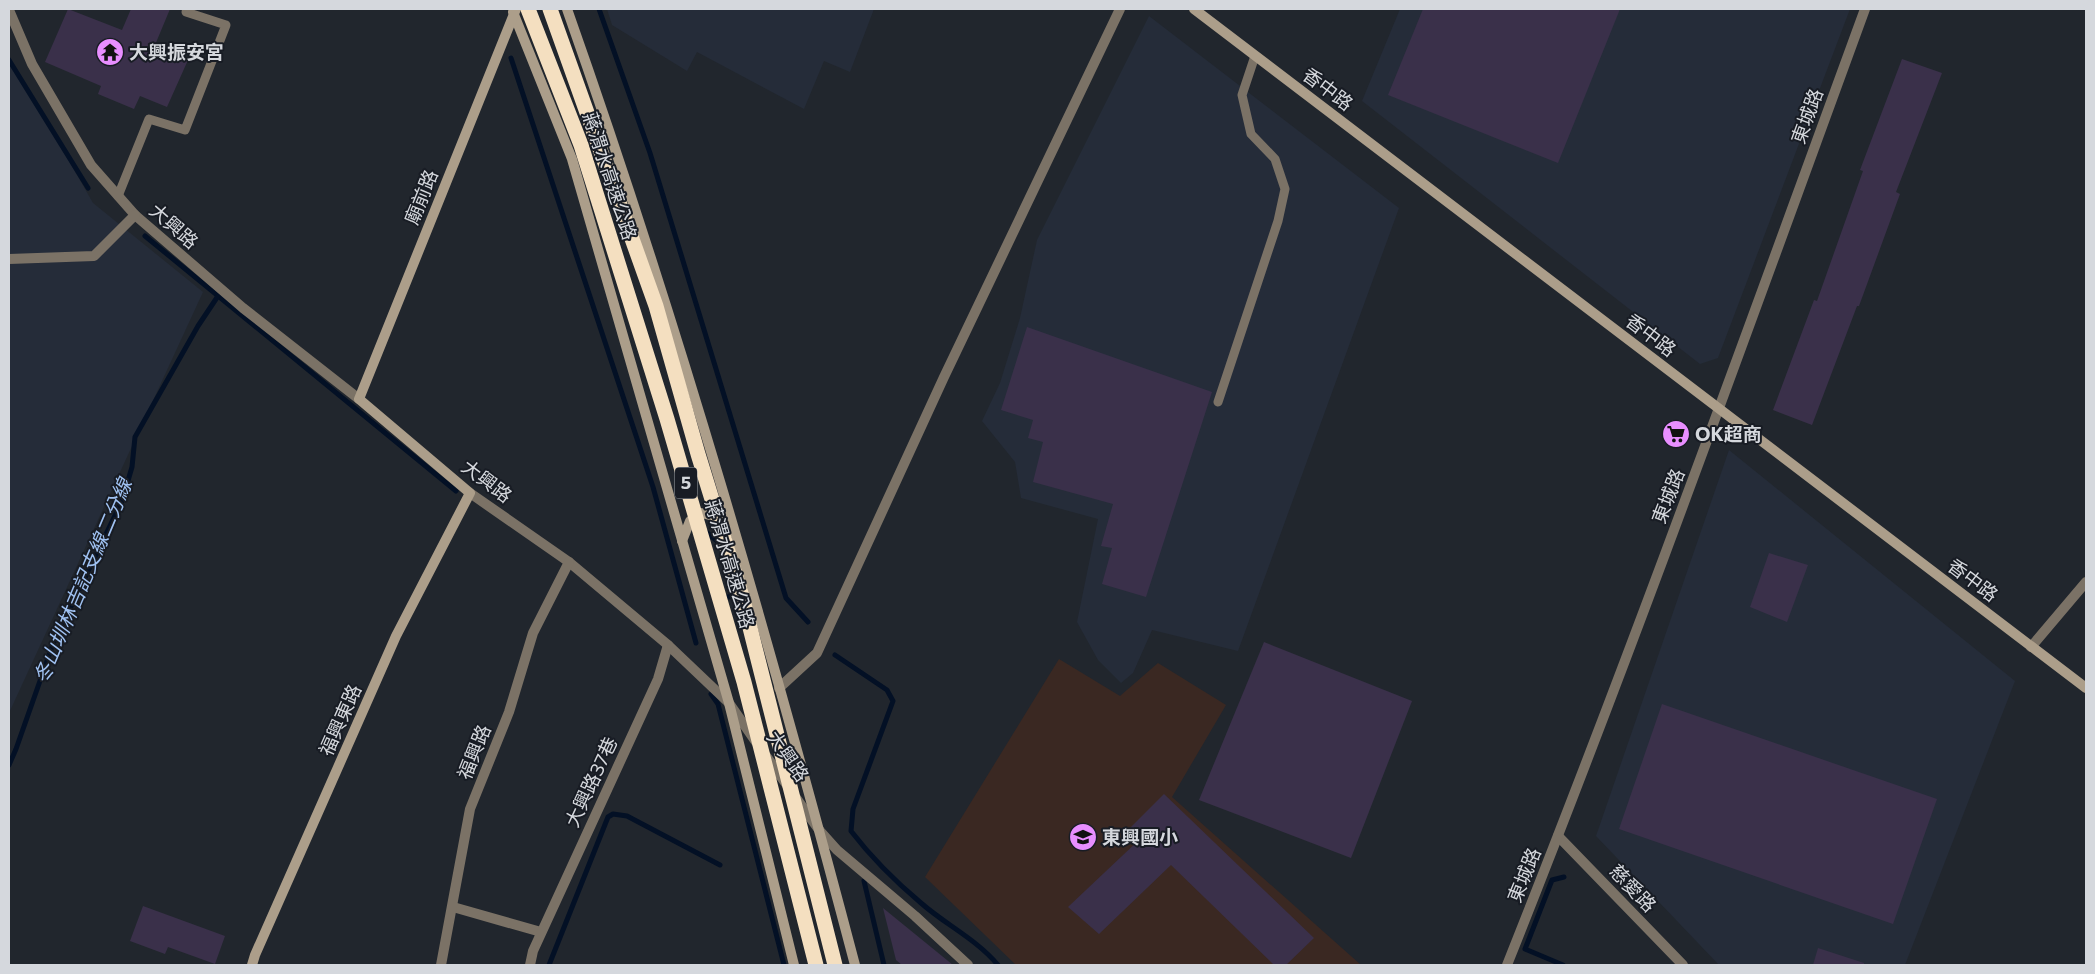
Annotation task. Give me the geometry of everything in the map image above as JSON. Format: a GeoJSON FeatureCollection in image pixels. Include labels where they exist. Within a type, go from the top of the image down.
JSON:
{"type":"FeatureCollection","features":[{"type":"Feature","properties":{"kind":"highway","name":"蔣渭水高速公路"},"geometry":{"type":"LineString","coordinates":[[550,9],[656,306],[698,454],[743,600],[835,965]]}},
{"type":"Feature","properties":{"kind":"highway","name":"蔣渭水高速公路"},"geometry":{"type":"LineString","coordinates":[[517,10],[581,145],[667,419],[744,682],[816,965]]}},
{"type":"Feature","properties":{"kind":"street"},"geometry":{"type":"LineString","coordinates":[[567,9],[609,127],[734,530],[820,832],[855,965]]}},
{"type":"Feature","properties":{"kind":"street"},"geometry":{"type":"LineString","coordinates":[[779,688],[818,653],[944,377],[1120,9]]}},
{"type":"Feature","properties":{"kind":"street","name":"香中路"},"geometry":{"type":"LineString","coordinates":[[1194,9],[2086,688]]}},
{"type":"Feature","properties":{"kind":"street","name":"東城路"},"geometry":{"type":"LineString","coordinates":[[1507,965],[1720,409],[1865,9]]}},
{"type":"Feature","properties":{"kind":"street","name":"大興路"},"geometry":{"type":"LineString","coordinates":[[9,10],[32,64],[90,165],[135,215],[243,308],[359,399],[470,493],[569,562],[668,645],[728,703],[820,832],[837,850],[915,916],[968,965]]}},
{"type":"Feature","properties":{"kind":"street"},"geometry":{"type":"LineString","coordinates":[[517,10],[572,159],[728,703],[794,965]]}},
{"type":"Feature","properties":{"kind":"street","name":"廟前路"},"geometry":{"type":"LineString","coordinates":[[359,399],[517,10]]}},
{"type":"Feature","properties":{"kind":"street"},"geometry":{"type":"LineString","coordinates":[[9,259],[94,256],[135,215]]}},
{"type":"Feature","properties":{"kind":"street","name":"福興東路"},"geometry":{"type":"LineString","coordinates":[[252,965],[254,955],[396,636],[470,493]]}},
{"type":"Feature","properties":{"kind":"street"},"geometry":{"type":"LineString","coordinates":[[682,541],[690,521],[701,513],[714,516],[734,530]]}},
{"type":"Feature","properties":{"kind":"street","name":"福興路"},"geometry":{"type":"LineString","coordinates":[[441,965],[470,809],[509,712],[532,633],[569,562]]}},
{"type":"Feature","properties":{"kind":"street"},"geometry":{"type":"LineString","coordinates":[[2032,647],[2086,582]]}},
{"type":"Feature","properties":{"kind":"street","name":"大興路37巷"},"geometry":{"type":"LineString","coordinates":[[530,965],[533,951],[541,932],[658,679],[668,645]]}},
{"type":"Feature","properties":{"kind":"street","name":"慈愛路"},"geometry":{"type":"LineString","coordinates":[[1558,836],[1683,965]]}},
{"type":"Feature","properties":{"kind":"street"},"geometry":{"type":"LineString","coordinates":[[453,907],[541,932]]}},
{"type":"Feature","properties":{"kind":"lane"},"geometry":{"type":"LineString","coordinates":[[118,196],[149,119],[185,130],[226,25],[187,10]]}},
{"type":"Feature","properties":{"kind":"lane"},"geometry":{"type":"LineString","coordinates":[[1218,402],[1278,221],[1285,189],[1276,159],[1251,134],[1242,95],[1255,56]]}},
{"type":"Feature","properties":{"kind":"shaded area"},"geometry":{"type":"Polygon","coordinates":[[[607,9],[874,9],[850,72],[824,61],[804,109],[697,52],[687,71],[612,25],[607,9]]]}},
{"type":"Feature","properties":{"kind":"shaded area"},"geometry":{"type":"Polygon","coordinates":[[[1400,9],[1850,9],[1718,358],[1700,364],[1362,101],[1400,9]]]}},
{"type":"Feature","properties":{"kind":"shaded area"},"geometry":{"type":"Polygon","coordinates":[[[1149,16],[1399,208],[1238,651],[1152,630],[1133,673],[1121,683],[1098,660],[1077,622],[1098,519],[1021,498],[1015,462],[982,421],[1000,383],[1020,318],[1037,240],[1149,16]]]}},
{"type":"Feature","properties":{"kind":"shaded area"},"geometry":{"type":"Polygon","coordinates":[[[9,56],[93,203],[203,292],[9,713],[9,56]]]}},
{"type":"Feature","properties":{"kind":"shaded area"},"geometry":{"type":"Polygon","coordinates":[[[1729,450],[2015,681],[1905,965],[1719,965],[1596,836],[1729,450]]]}},
{"type":"Feature","properties":{"kind":"shaded area","name":"東興國小"},"geometry":{"type":"Polygon","coordinates":[[[1059,659],[1120,696],[1158,663],[1226,705],[1172,797],[1361,965],[1016,965],[925,877],[1059,659]]]}},
{"type":"Feature","properties":{"kind":"building","name":"大興振安宮"},"geometry":{"type":"Polygon","coordinates":[[[68,9],[122,30],[131,9],[170,9],[155,45],[188,60],[167,107],[140,96],[134,109],[98,94],[101,86],[45,62],[68,9]]]}},
{"type":"Feature","properties":{"kind":"building"},"geometry":{"type":"Polygon","coordinates":[[[1423,9],[1620,9],[1558,163],[1388,95],[1423,9]]]}},
{"type":"Feature","properties":{"kind":"building"},"geometry":{"type":"Polygon","coordinates":[[[1902,59],[1942,73],[1896,192],[1900,194],[1859,306],[1857,306],[1812,425],[1773,410],[1814,300],[1817,301],[1863,171],[1860,170],[1902,59]]]}},
{"type":"Feature","properties":{"kind":"building"},"geometry":{"type":"Polygon","coordinates":[[[1027,327],[1212,392],[1146,597],[1102,584],[1112,548],[1101,546],[1113,504],[1033,482],[1043,442],[1028,438],[1033,420],[1001,410],[1027,327]]]}},
{"type":"Feature","properties":{"kind":"building"},"geometry":{"type":"Polygon","coordinates":[[[1769,553],[1808,565],[1787,622],[1750,607],[1769,553]]]}},
{"type":"Feature","properties":{"kind":"building"},"geometry":{"type":"Polygon","coordinates":[[[1264,642],[1412,701],[1351,858],[1199,800],[1264,642]]]}},
{"type":"Feature","properties":{"kind":"building"},"geometry":{"type":"Polygon","coordinates":[[[1662,704],[1937,799],[1893,924],[1619,829],[1662,704]]]}},
{"type":"Feature","properties":{"kind":"building"},"geometry":{"type":"Polygon","coordinates":[[[1164,794],[1314,938],[1286,965],[1274,965],[1171,865],[1099,934],[1068,907],[1140,839],[1130,828],[1164,794]]]}},
{"type":"Feature","properties":{"kind":"building"},"geometry":{"type":"Polygon","coordinates":[[[143,906],[225,936],[215,964],[168,947],[165,954],[130,941],[143,906]]]}},
{"type":"Feature","properties":{"kind":"building"},"geometry":{"type":"Polygon","coordinates":[[[883,908],[953,965],[902,965],[896,960],[883,908]]]}},
{"type":"Feature","properties":{"kind":"building"},"geometry":{"type":"Polygon","coordinates":[[[1818,948],[1864,963],[1864,965],[1813,965],[1818,948]]]}},
{"type":"Feature","properties":{"kind":"waterway"},"geometry":{"type":"LineString","coordinates":[[599,9],[650,153],[786,598],[808,622]]}},
{"type":"Feature","properties":{"kind":"waterway"},"geometry":{"type":"LineString","coordinates":[[511,58],[653,487],[696,643]]}},
{"type":"Feature","properties":{"kind":"waterway"},"geometry":{"type":"LineString","coordinates":[[9,60],[88,188]]}},
{"type":"Feature","properties":{"kind":"waterway"},"geometry":{"type":"LineString","coordinates":[[145,236],[456,491]]}},
{"type":"Feature","properties":{"kind":"waterway","name":"冬山圳林吉記支線二分線"},"geometry":{"type":"LineString","coordinates":[[9,765],[53,644],[122,501],[132,467],[135,437],[198,326],[218,296]]}},
{"type":"Feature","properties":{"kind":"waterway"},"geometry":{"type":"LineString","coordinates":[[706,532],[721,544]]}},
{"type":"Feature","properties":{"kind":"waterway"},"geometry":{"type":"LineString","coordinates":[[721,599],[739,594]]}},
{"type":"Feature","properties":{"kind":"waterway"},"geometry":{"type":"LineString","coordinates":[[835,655],[887,690],[893,701],[853,809],[851,831],[875,860],[902,887],[980,947],[998,965]]}},
{"type":"Feature","properties":{"kind":"waterway"},"geometry":{"type":"LineString","coordinates":[[711,694],[718,704],[784,965]]}},
{"type":"Feature","properties":{"kind":"waterway"},"geometry":{"type":"LineString","coordinates":[[549,965],[608,817],[613,814],[627,816],[720,865]]}},
{"type":"Feature","properties":{"kind":"waterway"},"geometry":{"type":"LineString","coordinates":[[1563,965],[1525,949],[1552,880],[1564,877]]}},
{"type":"Feature","properties":{"kind":"waterway"},"geometry":{"type":"LineString","coordinates":[[864,881],[884,965]]}},
{"type":"Feature","properties":{"kind":"place","name":"大興振安宮"},"geometry":{"type":"Point","coordinates":[110,52]}},
{"type":"Feature","properties":{"kind":"place","name":"OK超商"},"geometry":{"type":"Point","coordinates":[1676,434]}},
{"type":"Feature","properties":{"kind":"place","name":"東興國小"},"geometry":{"type":"Point","coordinates":[1083,837]}}]}
